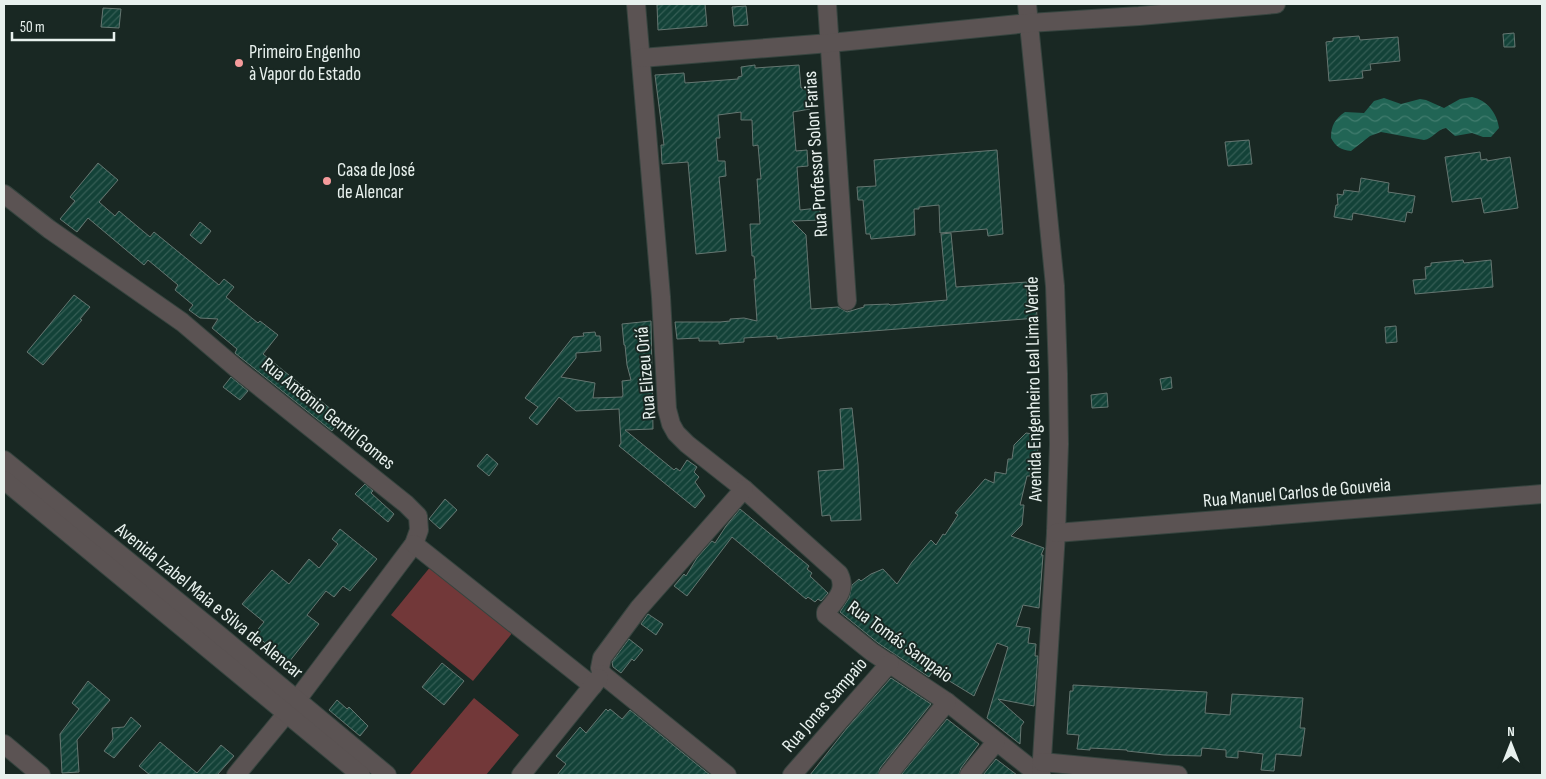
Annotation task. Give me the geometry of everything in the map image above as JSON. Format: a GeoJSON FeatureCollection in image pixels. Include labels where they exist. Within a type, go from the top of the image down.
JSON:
{"type":"FeatureCollection","features":[{"type":"Feature","properties":{"kind":"street","name":"Rua Elizeu Oriá"},"geometry":{"type":"LineString","coordinates":[[636,4],[661,298],[667,409],[671,424],[676,433],[744,489]]}},
{"type":"Feature","properties":{"kind":"street","name":"Rua Professor Solon Farias"},"geometry":{"type":"LineString","coordinates":[[827,4],[846,301]]}},
{"type":"Feature","properties":{"kind":"street","name":"Avenida Engenheiro Leal Lima Verde"},"geometry":{"type":"LineString","coordinates":[[1027,4],[1055,286],[1059,423],[1056,533],[1041,771]]}},
{"type":"Feature","properties":{"kind":"street"},"geometry":{"type":"LineString","coordinates":[[641,58],[830,43],[1221,6],[1276,4]]}},
{"type":"Feature","properties":{"kind":"street","name":"Rua Antônio Gentil Gomes"},"geometry":{"type":"LineString","coordinates":[[4,194],[49,229],[182,322],[236,368],[406,504],[418,516],[419,530],[414,544]]}},
{"type":"Feature","properties":{"kind":"street","name":"Avenida Izabel Maia e Silva de Alencar"},"geometry":{"type":"LineString","coordinates":[[4,460],[219,635],[361,775]]}},
{"type":"Feature","properties":{"kind":"street","name":"Avenida Izabel Maia e Silva de Alencar"},"geometry":{"type":"LineString","coordinates":[[4,480],[208,649],[387,775]]}},
{"type":"Feature","properties":{"kind":"street"},"geometry":{"type":"LineString","coordinates":[[521,775],[598,680],[602,658],[639,608],[744,489]]}},
{"type":"Feature","properties":{"kind":"street","name":"Rua Tomás Sampaio"},"geometry":{"type":"LineString","coordinates":[[744,489],[840,574],[843,584],[842,592],[826,612],[826,615],[872,652],[947,702],[996,742],[1041,771]]}},
{"type":"Feature","properties":{"kind":"street","name":"Rua Manuel Carlos de Gouveia"},"geometry":{"type":"LineString","coordinates":[[1056,533],[1542,494]]}},
{"type":"Feature","properties":{"kind":"street"},"geometry":{"type":"LineString","coordinates":[[236,775],[292,707],[414,544],[727,775]]}},
{"type":"Feature","properties":{"kind":"street"},"geometry":{"type":"LineString","coordinates":[[208,649],[219,635]]}},
{"type":"Feature","properties":{"kind":"street","name":"Rua Jonas Sampaio"},"geometry":{"type":"LineString","coordinates":[[792,775],[890,663]]}},
{"type":"Feature","properties":{"kind":"street"},"geometry":{"type":"LineString","coordinates":[[888,775],[947,702]]}},
{"type":"Feature","properties":{"kind":"street"},"geometry":{"type":"LineString","coordinates":[[969,775],[996,742]]}},
{"type":"Feature","properties":{"kind":"street"},"geometry":{"type":"LineString","coordinates":[[4,744],[41,775]]}},
{"type":"Feature","properties":{"kind":"street"},"geometry":{"type":"LineString","coordinates":[[1041,771],[1178,775]]}},
{"type":"Feature","properties":{"kind":"shaded area"},"geometry":{"type":"Polygon","coordinates":[[[431,566],[513,632],[473,681],[391,615],[431,566]]]}},
{"type":"Feature","properties":{"kind":"shaded area"},"geometry":{"type":"Polygon","coordinates":[[[474,698],[519,735],[486,775],[410,774],[474,698]]]}},
{"type":"Feature","properties":{"kind":"water"},"geometry":{"type":"Polygon","coordinates":[[[1472,97],[1487,104],[1494,112],[1499,128],[1491,137],[1483,137],[1472,133],[1455,136],[1446,128],[1424,140],[1381,132],[1370,136],[1351,151],[1339,147],[1331,138],[1336,120],[1345,112],[1364,113],[1374,101],[1384,98],[1401,104],[1420,99],[1426,100],[1444,108],[1460,99],[1472,97]]]}},
{"type":"Feature","properties":{"kind":"building"},"geometry":{"type":"Polygon","coordinates":[[[705,4],[707,26],[658,30],[657,5],[705,4]]]}},
{"type":"Feature","properties":{"kind":"building"},"geometry":{"type":"Polygon","coordinates":[[[746,6],[748,25],[734,26],[732,7],[746,6]]]}},
{"type":"Feature","properties":{"kind":"building"},"geometry":{"type":"Polygon","coordinates":[[[103,8],[121,9],[119,28],[101,27],[103,8]]]}},
{"type":"Feature","properties":{"kind":"building"},"geometry":{"type":"Polygon","coordinates":[[[1514,33],[1515,47],[1504,47],[1503,34],[1514,33]]]}},
{"type":"Feature","properties":{"kind":"building"},"geometry":{"type":"Polygon","coordinates":[[[1359,36],[1360,40],[1398,37],[1400,61],[1370,64],[1371,70],[1362,71],[1363,78],[1329,81],[1326,42],[1333,41],[1333,38],[1359,36]]]}},
{"type":"Feature","properties":{"kind":"building"},"geometry":{"type":"Polygon","coordinates":[[[755,65],[755,68],[799,65],[801,88],[808,87],[810,109],[793,112],[796,151],[807,150],[808,166],[797,167],[800,210],[818,208],[825,220],[792,221],[806,235],[811,309],[838,307],[847,312],[864,307],[864,305],[890,305],[947,300],[941,234],[951,233],[956,287],[1027,282],[1027,296],[1036,296],[1037,318],[777,339],[777,336],[744,338],[744,342],[719,344],[719,341],[699,341],[699,338],[677,339],[675,322],[720,322],[744,318],[757,321],[754,279],[756,279],[750,224],[760,224],[757,179],[761,179],[758,145],[753,146],[752,120],[741,120],[741,112],[718,115],[720,138],[716,138],[718,161],[725,161],[726,176],[719,177],[726,251],[696,254],[688,162],[662,164],[661,145],[664,145],[655,75],[684,73],[685,83],[738,79],[738,77],[742,76],[741,67],[755,65]]]}},
{"type":"Feature","properties":{"kind":"building"},"geometry":{"type":"Polygon","coordinates":[[[1249,140],[1252,164],[1228,166],[1225,142],[1249,140]]]}},
{"type":"Feature","properties":{"kind":"building"},"geometry":{"type":"Polygon","coordinates":[[[997,150],[1003,234],[988,236],[987,229],[940,233],[939,205],[914,209],[915,235],[871,239],[870,234],[866,234],[863,200],[858,200],[857,187],[876,186],[874,160],[997,150]]]}},
{"type":"Feature","properties":{"kind":"building"},"geometry":{"type":"Polygon","coordinates":[[[1480,152],[1481,160],[1487,159],[1487,161],[1510,157],[1518,208],[1484,213],[1481,198],[1452,202],[1445,157],[1480,152]]]}},
{"type":"Feature","properties":{"kind":"building"},"geometry":{"type":"Polygon","coordinates":[[[98,163],[118,180],[99,202],[115,216],[119,211],[150,237],[154,232],[219,285],[224,279],[234,287],[226,297],[258,323],[260,321],[278,335],[263,354],[332,410],[327,416],[337,424],[332,431],[235,353],[237,349],[212,328],[218,319],[200,318],[189,310],[193,305],[175,290],[178,285],[148,260],[144,265],[88,218],[77,232],[60,219],[75,201],[70,197],[98,163]]]}},
{"type":"Feature","properties":{"kind":"building"},"geometry":{"type":"Polygon","coordinates":[[[1361,178],[1389,183],[1388,192],[1415,196],[1412,213],[1407,212],[1405,222],[1353,213],[1352,220],[1334,217],[1336,205],[1338,205],[1337,194],[1343,195],[1344,190],[1359,192],[1361,178]]]}},
{"type":"Feature","properties":{"kind":"building"},"geometry":{"type":"Polygon","coordinates":[[[200,222],[211,231],[201,244],[190,235],[200,222]]]}},
{"type":"Feature","properties":{"kind":"building"},"geometry":{"type":"Polygon","coordinates":[[[1463,260],[1464,263],[1491,260],[1493,287],[1415,294],[1413,280],[1426,279],[1425,267],[1431,266],[1431,263],[1463,260]]]}},
{"type":"Feature","properties":{"kind":"building"},"geometry":{"type":"Polygon","coordinates":[[[74,295],[90,307],[80,319],[82,320],[43,365],[27,352],[74,295]]]}},
{"type":"Feature","properties":{"kind":"building"},"geometry":{"type":"Polygon","coordinates":[[[651,321],[653,429],[625,430],[674,470],[676,468],[680,471],[687,460],[697,467],[694,472],[699,477],[695,482],[705,496],[695,508],[619,446],[621,443],[619,409],[576,411],[559,397],[537,425],[529,418],[538,407],[525,398],[573,337],[584,336],[583,333],[595,332],[596,336],[600,336],[601,351],[576,353],[576,358],[561,377],[595,383],[593,398],[622,397],[622,381],[631,380],[627,365],[622,324],[651,321]]]}},
{"type":"Feature","properties":{"kind":"building"},"geometry":{"type":"Polygon","coordinates":[[[1396,326],[1397,342],[1386,343],[1385,327],[1396,326]]]}},
{"type":"Feature","properties":{"kind":"building"},"geometry":{"type":"Polygon","coordinates":[[[231,377],[248,391],[240,400],[223,387],[231,377]]]}},
{"type":"Feature","properties":{"kind":"building"},"geometry":{"type":"Polygon","coordinates":[[[1171,377],[1172,388],[1162,390],[1160,379],[1171,377]]]}},
{"type":"Feature","properties":{"kind":"building"},"geometry":{"type":"Polygon","coordinates":[[[1107,393],[1108,407],[1092,408],[1091,395],[1107,393]]]}},
{"type":"Feature","properties":{"kind":"building"},"geometry":{"type":"Polygon","coordinates":[[[852,408],[861,520],[831,521],[830,515],[822,516],[818,471],[844,469],[840,409],[852,408]]]}},
{"type":"Feature","properties":{"kind":"building"},"geometry":{"type":"Polygon","coordinates":[[[1026,433],[1040,435],[1036,462],[1032,461],[1030,476],[1027,476],[1020,505],[1024,505],[1022,525],[1011,536],[1044,548],[1041,555],[1043,555],[1039,608],[1023,605],[1016,626],[1030,628],[1028,643],[1036,644],[1035,656],[1038,656],[1034,706],[998,699],[1024,722],[1021,726],[1020,744],[987,718],[1008,647],[997,643],[974,696],[933,671],[929,677],[878,643],[840,612],[849,598],[852,585],[859,579],[861,581],[883,569],[897,584],[912,562],[931,540],[936,545],[943,534],[945,535],[958,515],[955,513],[985,479],[994,483],[995,472],[1006,474],[1008,459],[1012,459],[1014,445],[1026,433]]]}},
{"type":"Feature","properties":{"kind":"building"},"geometry":{"type":"Polygon","coordinates":[[[487,454],[498,464],[489,476],[477,466],[487,454]]]}},
{"type":"Feature","properties":{"kind":"building"},"geometry":{"type":"Polygon","coordinates":[[[365,484],[373,491],[371,493],[394,514],[388,522],[355,494],[365,484]]]}},
{"type":"Feature","properties":{"kind":"building"},"geometry":{"type":"Polygon","coordinates":[[[445,499],[457,510],[440,529],[429,519],[445,499]]]}},
{"type":"Feature","properties":{"kind":"building"},"geometry":{"type":"Polygon","coordinates":[[[740,509],[809,566],[807,569],[812,573],[810,576],[828,593],[821,601],[818,599],[815,602],[808,597],[806,599],[732,537],[687,596],[674,586],[684,574],[686,576],[697,558],[712,541],[715,543],[740,509]]]}},
{"type":"Feature","properties":{"kind":"building"},"geometry":{"type":"Polygon","coordinates":[[[340,529],[377,559],[350,591],[343,586],[334,597],[326,591],[307,615],[319,624],[289,662],[254,634],[264,622],[242,604],[272,570],[289,584],[309,559],[319,568],[338,544],[332,539],[340,529]]]}},
{"type":"Feature","properties":{"kind":"building"},"geometry":{"type":"Polygon","coordinates":[[[648,614],[663,624],[656,635],[641,624],[648,614]]]}},
{"type":"Feature","properties":{"kind":"building"},"geometry":{"type":"Polygon","coordinates":[[[629,639],[643,650],[634,661],[632,659],[621,673],[613,667],[612,662],[629,639]]]}},
{"type":"Feature","properties":{"kind":"building"},"geometry":{"type":"Polygon","coordinates":[[[442,663],[464,681],[444,705],[422,687],[442,663]]]}},
{"type":"Feature","properties":{"kind":"building"},"geometry":{"type":"Polygon","coordinates":[[[891,678],[931,704],[880,768],[878,775],[810,775],[847,728],[891,678]]]}},
{"type":"Feature","properties":{"kind":"building"},"geometry":{"type":"Polygon","coordinates":[[[88,681],[110,700],[77,740],[79,772],[62,773],[60,734],[79,709],[72,703],[88,681]]]}},
{"type":"Feature","properties":{"kind":"building"},"geometry":{"type":"Polygon","coordinates":[[[1073,685],[1207,692],[1205,713],[1230,715],[1232,694],[1303,698],[1300,728],[1305,728],[1301,756],[1276,754],[1274,771],[1261,770],[1263,754],[1238,751],[1238,758],[1226,757],[1226,750],[1202,748],[1201,756],[1164,755],[1127,750],[1077,749],[1079,735],[1067,734],[1070,691],[1073,691],[1073,685]]]}},
{"type":"Feature","properties":{"kind":"building"},"geometry":{"type":"Polygon","coordinates":[[[337,700],[347,709],[349,707],[368,726],[360,736],[329,710],[337,700]]]}},
{"type":"Feature","properties":{"kind":"building"},"geometry":{"type":"Polygon","coordinates":[[[606,709],[608,711],[610,709],[622,719],[630,710],[710,775],[557,775],[566,764],[556,756],[580,727],[586,733],[606,709]]]}},
{"type":"Feature","properties":{"kind":"building"},"geometry":{"type":"Polygon","coordinates":[[[131,717],[141,726],[114,758],[104,751],[113,739],[112,728],[124,727],[131,717]]]}},
{"type":"Feature","properties":{"kind":"building"},"geometry":{"type":"Polygon","coordinates":[[[947,719],[979,744],[961,768],[959,775],[901,775],[947,719]]]}},
{"type":"Feature","properties":{"kind":"building"},"geometry":{"type":"Polygon","coordinates":[[[160,742],[197,773],[221,745],[234,756],[217,775],[150,775],[139,766],[160,742]]]}},
{"type":"Feature","properties":{"kind":"building"},"geometry":{"type":"Polygon","coordinates":[[[996,759],[1017,775],[983,775],[996,759]]]}},
{"type":"Feature","properties":{"kind":"place","name":"Primeiro Engenho à Vapor do Estado"},"geometry":{"type":"Point","coordinates":[239,63]}},
{"type":"Feature","properties":{"kind":"place","name":"Casa de José de Alencar"},"geometry":{"type":"Point","coordinates":[327,181]}}]}
